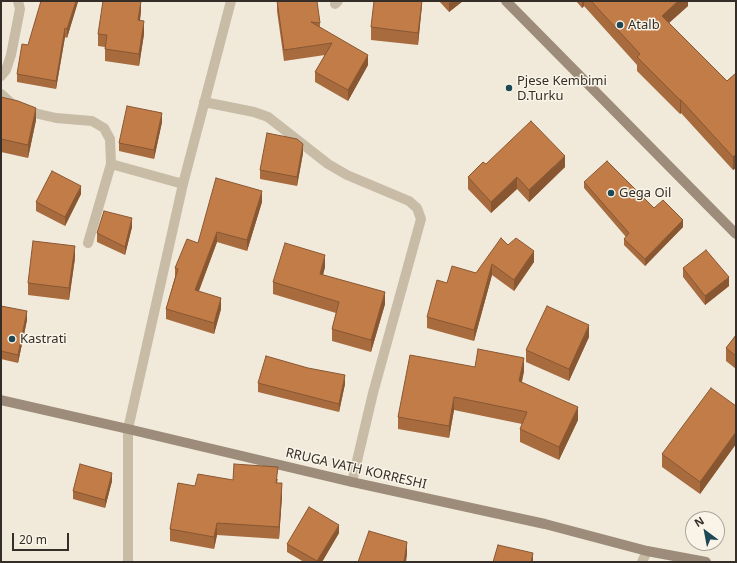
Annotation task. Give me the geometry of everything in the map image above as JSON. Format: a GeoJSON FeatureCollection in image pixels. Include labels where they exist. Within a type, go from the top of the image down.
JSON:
{"type":"FeatureCollection","features":[{"type":"Feature","properties":{"kind":"main road"},"geometry":{"type":"LineString","coordinates":[[506,1],[736,234]]}},
{"type":"Feature","properties":{"kind":"main road","name":"RRUGA VATH KORRESHI"},"geometry":{"type":"LineString","coordinates":[[1,400],[352,482],[545,524],[647,551],[706,562]]}},
{"type":"Feature","properties":{"kind":"street"},"geometry":{"type":"LineString","coordinates":[[1,76],[6,70],[11,55],[20,9],[18,1]]}},
{"type":"Feature","properties":{"kind":"street"},"geometry":{"type":"LineString","coordinates":[[128,562],[128,429],[183,184],[231,1]]}},
{"type":"Feature","properties":{"kind":"street"},"geometry":{"type":"LineString","coordinates":[[1,94],[11,103],[30,112],[56,118],[92,121],[104,128],[110,139],[111,164],[88,243]]}},
{"type":"Feature","properties":{"kind":"street"},"geometry":{"type":"LineString","coordinates":[[204,102],[254,112],[268,117],[328,164],[347,175],[409,201],[416,208],[421,219],[373,393],[352,482]]}},
{"type":"Feature","properties":{"kind":"street"},"geometry":{"type":"LineString","coordinates":[[111,164],[183,184]]}},
{"type":"Feature","properties":{"kind":"street"},"geometry":{"type":"LineString","coordinates":[[642,562],[647,551]]}},
{"type":"Feature","properties":{"kind":"building"},"geometry":{"type":"Polygon","coordinates":[[[41,1],[76,1],[67,29],[65,28],[56,81],[17,74],[22,44],[28,45],[41,1]]]}},
{"type":"Feature","properties":{"kind":"building"},"geometry":{"type":"Polygon","coordinates":[[[103,1],[141,1],[138,20],[144,21],[139,54],[105,49],[107,35],[98,34],[103,1]]]}},
{"type":"Feature","properties":{"kind":"building"},"geometry":{"type":"Polygon","coordinates":[[[277,1],[317,1],[320,23],[311,22],[368,55],[348,90],[315,72],[332,43],[284,50],[277,1]]]}},
{"type":"Feature","properties":{"kind":"building"},"geometry":{"type":"Polygon","coordinates":[[[374,1],[422,1],[418,33],[371,27],[374,1]]]}},
{"type":"Feature","properties":{"kind":"building"},"geometry":{"type":"Polygon","coordinates":[[[591,1],[678,1],[662,16],[727,81],[736,73],[736,154],[733,157],[681,100],[637,57],[640,54],[591,1]]]}},
{"type":"Feature","properties":{"kind":"building"},"geometry":{"type":"Polygon","coordinates":[[[1,97],[18,101],[36,108],[28,145],[1,139],[1,97]]]}},
{"type":"Feature","properties":{"kind":"building"},"geometry":{"type":"Polygon","coordinates":[[[127,106],[162,113],[154,150],[119,143],[127,106]]]}},
{"type":"Feature","properties":{"kind":"building"},"geometry":{"type":"Polygon","coordinates":[[[531,121],[565,156],[529,190],[517,177],[491,202],[468,177],[483,162],[486,164],[531,121]]]}},
{"type":"Feature","properties":{"kind":"building"},"geometry":{"type":"Polygon","coordinates":[[[267,133],[297,139],[303,144],[297,177],[260,170],[267,133]]]}},
{"type":"Feature","properties":{"kind":"building"},"geometry":{"type":"Polygon","coordinates":[[[607,161],[654,208],[663,200],[683,220],[645,259],[624,239],[629,233],[584,182],[607,161]]]}},
{"type":"Feature","properties":{"kind":"building"},"geometry":{"type":"Polygon","coordinates":[[[52,171],[81,186],[65,217],[36,202],[52,171]]]}},
{"type":"Feature","properties":{"kind":"building"},"geometry":{"type":"Polygon","coordinates":[[[216,178],[262,191],[247,240],[217,232],[195,290],[221,298],[214,323],[166,309],[178,269],[175,268],[187,239],[198,243],[216,178]]]}},
{"type":"Feature","properties":{"kind":"building"},"geometry":{"type":"Polygon","coordinates":[[[104,211],[132,218],[125,247],[97,233],[104,211]]]}},
{"type":"Feature","properties":{"kind":"building"},"geometry":{"type":"Polygon","coordinates":[[[501,238],[508,245],[516,238],[534,251],[514,280],[492,264],[474,330],[427,317],[437,280],[447,283],[452,266],[476,273],[501,238]]]}},
{"type":"Feature","properties":{"kind":"building"},"geometry":{"type":"Polygon","coordinates":[[[33,241],[75,246],[69,288],[28,283],[33,241]]]}},
{"type":"Feature","properties":{"kind":"building"},"geometry":{"type":"Polygon","coordinates":[[[285,243],[325,255],[320,274],[385,292],[371,340],[332,329],[339,302],[273,282],[285,243]]]}},
{"type":"Feature","properties":{"kind":"building"},"geometry":{"type":"Polygon","coordinates":[[[706,250],[729,277],[705,296],[683,268],[706,250]]]}},
{"type":"Feature","properties":{"kind":"building","name":"Kastrati"},"geometry":{"type":"Polygon","coordinates":[[[1,306],[27,311],[18,355],[1,351],[1,306]]]}},
{"type":"Feature","properties":{"kind":"building"},"geometry":{"type":"Polygon","coordinates":[[[547,306],[589,325],[569,369],[526,350],[547,306]]]}},
{"type":"Feature","properties":{"kind":"building"},"geometry":{"type":"Polygon","coordinates":[[[736,335],[736,356],[726,348],[736,335]]]}},
{"type":"Feature","properties":{"kind":"building"},"geometry":{"type":"Polygon","coordinates":[[[478,349],[524,358],[519,381],[578,407],[559,447],[520,429],[527,412],[454,397],[449,426],[398,417],[410,355],[475,367],[478,349]]]}},
{"type":"Feature","properties":{"kind":"building"},"geometry":{"type":"Polygon","coordinates":[[[266,356],[308,368],[345,375],[339,404],[258,383],[266,356]]]}},
{"type":"Feature","properties":{"kind":"building"},"geometry":{"type":"Polygon","coordinates":[[[711,388],[736,406],[736,432],[700,482],[662,454],[711,388]]]}},
{"type":"Feature","properties":{"kind":"building"},"geometry":{"type":"Polygon","coordinates":[[[80,464],[112,473],[105,500],[73,491],[80,464]]]}},
{"type":"Feature","properties":{"kind":"building"},"geometry":{"type":"Polygon","coordinates":[[[234,464],[278,467],[276,483],[282,483],[279,527],[217,523],[214,537],[170,529],[178,483],[195,486],[198,474],[233,480],[234,464]]]}},
{"type":"Feature","properties":{"kind":"building"},"geometry":{"type":"Polygon","coordinates":[[[309,507],[339,525],[317,561],[287,544],[309,507]]]}},
{"type":"Feature","properties":{"kind":"building"},"geometry":{"type":"Polygon","coordinates":[[[369,531],[407,542],[404,562],[358,562],[369,531]]]}},
{"type":"Feature","properties":{"kind":"building"},"geometry":{"type":"Polygon","coordinates":[[[498,545],[533,553],[531,562],[493,562],[498,545]]]}},
{"type":"Feature","properties":{"kind":"place","name":"Atalb"},"geometry":{"type":"Point","coordinates":[620,25]}},
{"type":"Feature","properties":{"kind":"place","name":"Pjese Kembimi D.Turku"},"geometry":{"type":"Point","coordinates":[509,88]}},
{"type":"Feature","properties":{"kind":"place","name":"Gega Oil"},"geometry":{"type":"Point","coordinates":[611,193]}},
{"type":"Feature","properties":{"kind":"place","name":"Kastrati"},"geometry":{"type":"Point","coordinates":[12,339]}}]}
